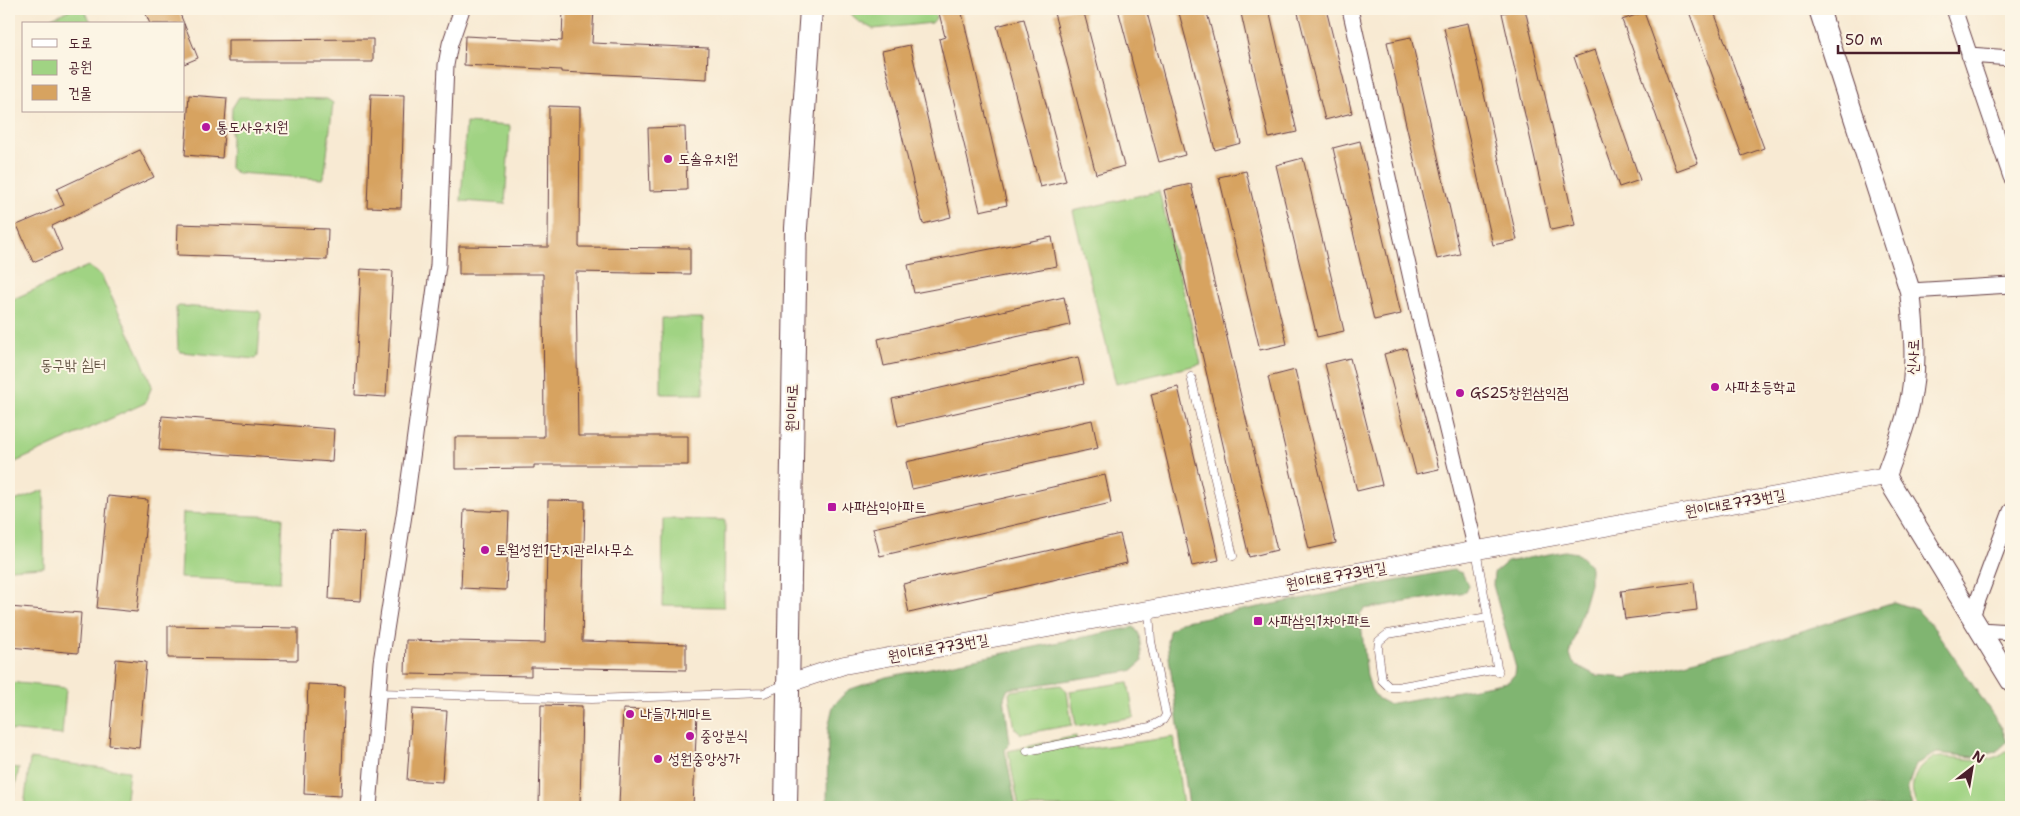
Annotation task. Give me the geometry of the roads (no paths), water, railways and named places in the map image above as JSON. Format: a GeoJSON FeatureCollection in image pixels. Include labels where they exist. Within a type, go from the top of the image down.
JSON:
{"type":"FeatureCollection","features":[{"type":"Feature","properties":{"kind":"main road","name":"원이대로"},"geometry":{"type":"LineString","coordinates":[[786,807],[796,228],[811,9]]}},
{"type":"Feature","properties":{"kind":"main road","name":"신사로"},"geometry":{"type":"LineString","coordinates":[[1819,9],[1910,291],[1914,328],[1914,368],[1909,406],[1886,476]]}},
{"type":"Feature","properties":{"kind":"main road"},"geometry":{"type":"LineString","coordinates":[[1886,476],[2011,681]]}},
{"type":"Feature","properties":{"kind":"street"},"geometry":{"type":"LineString","coordinates":[[369,807],[378,693],[438,265],[446,65],[452,36],[462,9]]}},
{"type":"Feature","properties":{"kind":"street"},"geometry":{"type":"LineString","coordinates":[[1350,9],[1476,550]]}},
{"type":"Feature","properties":{"kind":"street"},"geometry":{"type":"LineString","coordinates":[[1954,9],[2010,172]]}},
{"type":"Feature","properties":{"kind":"street"},"geometry":{"type":"LineString","coordinates":[[1969,55],[2011,58]]}},
{"type":"Feature","properties":{"kind":"street"},"geometry":{"type":"LineString","coordinates":[[1910,291],[2011,285]]}},
{"type":"Feature","properties":{"kind":"street","name":"원이대로773번길"},"geometry":{"type":"LineString","coordinates":[[789,683],[844,665],[1886,476]]}},
{"type":"Feature","properties":{"kind":"street"},"geometry":{"type":"LineString","coordinates":[[2011,510],[1976,623],[2011,632]]}},
{"type":"Feature","properties":{"kind":"lane"},"geometry":{"type":"LineString","coordinates":[[1191,377],[1233,556]]}},
{"type":"Feature","properties":{"kind":"lane"},"geometry":{"type":"LineString","coordinates":[[1476,550],[1498,671],[1397,687],[1390,687],[1382,680],[1378,649],[1380,641],[1388,634],[1488,617]]}},
{"type":"Feature","properties":{"kind":"lane"},"geometry":{"type":"LineString","coordinates":[[1027,751],[1150,727],[1164,720],[1166,715],[1152,641],[1149,610]]}},
{"type":"Feature","properties":{"kind":"lane"},"geometry":{"type":"LineString","coordinates":[[378,693],[592,699],[764,693],[789,683]]}},
{"type":"Feature","properties":{"kind":"place","name":"통도사유치원"},"geometry":{"type":"Point","coordinates":[206,127]}},
{"type":"Feature","properties":{"kind":"place","name":"도솔유치원"},"geometry":{"type":"Point","coordinates":[668,159]}},
{"type":"Feature","properties":{"kind":"place","name":"사파초등학교"},"geometry":{"type":"Point","coordinates":[1715,387]}},
{"type":"Feature","properties":{"kind":"place","name":"GS25창원삼익점"},"geometry":{"type":"Point","coordinates":[1460,393]}},
{"type":"Feature","properties":{"kind":"place","name":"사파삼익아파트"},"geometry":{"type":"Point","coordinates":[832,507]}},
{"type":"Feature","properties":{"kind":"place","name":"토월성원1단지관리사무소"},"geometry":{"type":"Point","coordinates":[485,550]}},
{"type":"Feature","properties":{"kind":"place","name":"사파삼익1차아파트"},"geometry":{"type":"Point","coordinates":[1258,621]}},
{"type":"Feature","properties":{"kind":"place","name":"나들가게마트"},"geometry":{"type":"Point","coordinates":[630,714]}},
{"type":"Feature","properties":{"kind":"place","name":"중앙분식"},"geometry":{"type":"Point","coordinates":[690,736]}},
{"type":"Feature","properties":{"kind":"place","name":"성원중앙상가"},"geometry":{"type":"Point","coordinates":[658,759]}},
{"type":"Feature","properties":{"kind":"park label","name":"동구밖 쉼터"},"geometry":{"type":"Point","coordinates":[73,365]}}]}
